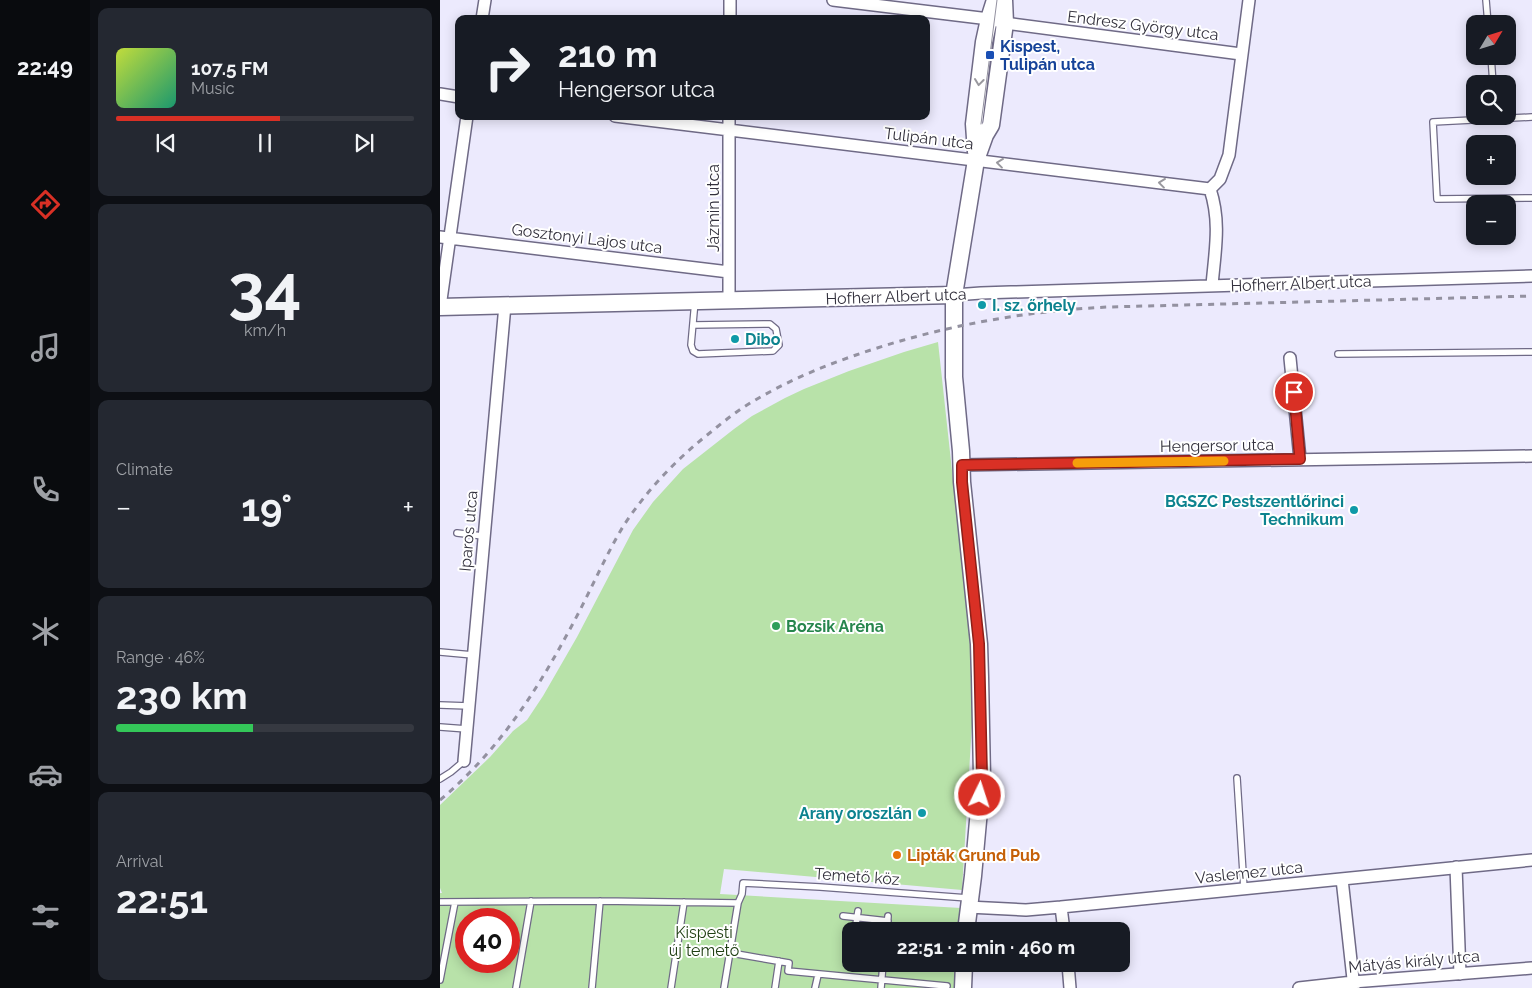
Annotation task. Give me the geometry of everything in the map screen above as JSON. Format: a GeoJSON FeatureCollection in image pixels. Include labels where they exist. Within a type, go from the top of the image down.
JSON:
{"type":"FeatureCollection","features":[{"type":"Feature","properties":{"kind":"street"},"geometry":{"type":"LineString","coordinates":[[483,15],[485,0]]}},
{"type":"Feature","properties":{"kind":"street"},"geometry":{"type":"LineString","coordinates":[[730,0],[730,15]]}},
{"type":"Feature","properties":{"kind":"street","name":"Endresz György utca"},"geometry":{"type":"LineString","coordinates":[[833,0],[989,19],[1005,23],[1241,54]]}},
{"type":"Feature","properties":{"kind":"street"},"geometry":{"type":"LineString","coordinates":[[976,160],[974,124],[984,42],[995,0]]}},
{"type":"Feature","properties":{"kind":"street"},"geometry":{"type":"LineString","coordinates":[[967,922],[982,777],[979,644],[962,482],[954,376],[954,295],[976,160],[985,135],[991,125],[1005,23],[1004,0]]}},
{"type":"Feature","properties":{"kind":"street"},"geometry":{"type":"LineString","coordinates":[[1212,285],[1216,224],[1215,204],[1210,189],[1220,179],[1228,155],[1249,0]]}},
{"type":"Feature","properties":{"kind":"street"},"geometry":{"type":"LineString","coordinates":[[440,94],[455,96]]}},
{"type":"Feature","properties":{"kind":"street"},"geometry":{"type":"LineString","coordinates":[[440,307],[445,237],[466,120]]}},
{"type":"Feature","properties":{"kind":"street","name":"Tulipán utca"},"geometry":{"type":"LineString","coordinates":[[648,120],[1210,189]]}},
{"type":"Feature","properties":{"kind":"street","name":"Jázmin utca"},"geometry":{"type":"LineString","coordinates":[[729,120],[729,300]]}},
{"type":"Feature","properties":{"kind":"street","name":"Gosztonyi Lajos utca"},"geometry":{"type":"LineString","coordinates":[[445,237],[729,272]]}},
{"type":"Feature","properties":{"kind":"street","name":"Hofherr Albert utca"},"geometry":{"type":"LineString","coordinates":[[440,307],[954,295],[1212,285],[1532,276]]}},
{"type":"Feature","properties":{"kind":"street","name":"Iparos utca"},"geometry":{"type":"LineString","coordinates":[[464,761],[505,305]]}},
{"type":"Feature","properties":{"kind":"street"},"geometry":{"type":"LineString","coordinates":[[1290,358],[1300,459]]}},
{"type":"Feature","properties":{"kind":"street","name":"Hengersor utca"},"geometry":{"type":"LineString","coordinates":[[962,465],[1532,456]]}},
{"type":"Feature","properties":{"kind":"street","name":"Vaslemez utca"},"geometry":{"type":"LineString","coordinates":[[969,903],[1026,910],[1532,860]]}},
{"type":"Feature","properties":{"kind":"street"},"geometry":{"type":"LineString","coordinates":[[1456,867],[1460,974]]}},
{"type":"Feature","properties":{"kind":"street"},"geometry":{"type":"LineString","coordinates":[[1342,879],[1354,985]]}},
{"type":"Feature","properties":{"kind":"street"},"geometry":{"type":"LineString","coordinates":[[1061,907],[1063,922]]}},
{"type":"Feature","properties":{"kind":"street","name":"Mátyás király utca"},"geometry":{"type":"LineString","coordinates":[[1299,988],[1354,985],[1532,968]]}},
{"type":"Feature","properties":{"kind":"street"},"geometry":{"type":"LineString","coordinates":[[964,972],[964,988]]}},
{"type":"Feature","properties":{"kind":"street"},"geometry":{"type":"LineString","coordinates":[[1069,972],[1070,988]]}},
{"type":"Feature","properties":{"kind":"lane"},"geometry":{"type":"LineString","coordinates":[[1486,0],[1487,15]]}},
{"type":"Feature","properties":{"kind":"lane"},"geometry":{"type":"LineString","coordinates":[[1516,117],[1532,117]]}},
{"type":"Feature","properties":{"kind":"lane"},"geometry":{"type":"LineString","coordinates":[[1466,119],[1433,122],[1437,199],[1532,198]]}},
{"type":"Feature","properties":{"kind":"lane"},"geometry":{"type":"LineString","coordinates":[[693,325],[770,324],[776,329],[779,345],[773,351],[698,354],[691,345],[695,301]]}},
{"type":"Feature","properties":{"kind":"lane"},"geometry":{"type":"LineString","coordinates":[[1338,354],[1532,352]]}},
{"type":"Feature","properties":{"kind":"lane"},"geometry":{"type":"LineString","coordinates":[[457,533],[483,536]]}},
{"type":"Feature","properties":{"kind":"lane"},"geometry":{"type":"LineString","coordinates":[[440,652],[473,655]]}},
{"type":"Feature","properties":{"kind":"lane"},"geometry":{"type":"LineString","coordinates":[[440,705],[469,706]]}},
{"type":"Feature","properties":{"kind":"lane"},"geometry":{"type":"LineString","coordinates":[[440,727],[467,729]]}},
{"type":"Feature","properties":{"kind":"lane"},"geometry":{"type":"LineString","coordinates":[[440,779],[452,772],[464,761]]}},
{"type":"Feature","properties":{"kind":"lane"},"geometry":{"type":"LineString","coordinates":[[1236,778],[1244,889]]}},
{"type":"Feature","properties":{"kind":"lane","name":"Temető köz"},"geometry":{"type":"LineString","coordinates":[[738,903],[742,894],[743,883],[820,887],[969,903]]}},
{"type":"Feature","properties":{"kind":"lane"},"geometry":{"type":"LineString","coordinates":[[516,988],[532,901]]}},
{"type":"Feature","properties":{"kind":"lane"},"geometry":{"type":"LineString","coordinates":[[592,988],[600,901]]}},
{"type":"Feature","properties":{"kind":"lane"},"geometry":{"type":"LineString","coordinates":[[440,902],[600,901],[738,903],[724,988]]}},
{"type":"Feature","properties":{"kind":"lane"},"geometry":{"type":"LineString","coordinates":[[440,980],[455,902]]}},
{"type":"Feature","properties":{"kind":"lane"},"geometry":{"type":"LineString","coordinates":[[671,988],[684,902]]}},
{"type":"Feature","properties":{"kind":"lane"},"geometry":{"type":"LineString","coordinates":[[856,922],[858,911]]}},
{"type":"Feature","properties":{"kind":"lane"},"geometry":{"type":"LineString","coordinates":[[843,916],[888,918],[888,922]]}},
{"type":"Feature","properties":{"kind":"lane"},"geometry":{"type":"LineString","coordinates":[[731,953],[789,963],[788,971],[947,986]]}},
{"type":"Feature","properties":{"kind":"lane"},"geometry":{"type":"LineString","coordinates":[[775,988],[779,961]]}},
{"type":"Feature","properties":{"kind":"lane"},"geometry":{"type":"LineString","coordinates":[[881,988],[882,972]]}},
{"type":"Feature","properties":{"kind":"lane"},"geometry":{"type":"LineString","coordinates":[[816,988],[818,975]]}},
{"type":"Feature","properties":{"kind":"green space","name":"Bozsik Aréna"},"geometry":{"type":"Polygon","coordinates":[[[938,342],[974,690],[962,890],[724,869],[720,894],[961,908],[960,922],[842,922],[842,972],[958,972],[957,988],[440,988],[440,893],[442,893],[440,888],[440,805],[490,757],[513,731],[527,720],[577,637],[633,530],[653,502],[683,469],[752,416],[804,389],[849,371],[938,342]]]}},
{"type":"Feature","properties":{"kind":"tram line"},"geometry":{"type":"LineString","coordinates":[[981,124],[997,0]]}},
{"type":"Feature","properties":{"kind":"railway"},"geometry":{"type":"LineString","coordinates":[[440,800],[483,759],[519,713],[565,638],[624,525],[650,490],[680,459],[729,417],[760,397],[800,377],[856,355],[917,336],[980,322],[1044,312],[1108,307],[1532,296]]}},
{"type":"Feature","properties":{"kind":"slow traffic"},"geometry":{"type":"LineString","coordinates":[[1077,463],[1224,461]]}},
{"type":"Feature","properties":{"kind":"place","name":"Kispest, Tulipán utca"},"geometry":{"type":"Point","coordinates":[990,55]}},
{"type":"Feature","properties":{"kind":"place","name":"I. sz. őrhely"},"geometry":{"type":"Point","coordinates":[982,305]}},
{"type":"Feature","properties":{"kind":"place","name":"Dibo"},"geometry":{"type":"Point","coordinates":[735,339]}},
{"type":"Feature","properties":{"kind":"place","name":"BGSZC Pestszentlőrinci Technikum"},"geometry":{"type":"Point","coordinates":[1354,510]}},
{"type":"Feature","properties":{"kind":"place","name":"Bozsik Aréna"},"geometry":{"type":"Point","coordinates":[776,626]}},
{"type":"Feature","properties":{"kind":"place","name":"Arany oroszlán"},"geometry":{"type":"Point","coordinates":[922,813]}},
{"type":"Feature","properties":{"kind":"place","name":"Lipták Grund Pub"},"geometry":{"type":"Point","coordinates":[897,855]}},
{"type":"Feature","properties":{"kind":"route"},"geometry":{"type":"LineString","coordinates":[[980,795],[982,777],[979,644],[962,482],[962,465],[1300,459],[1294,392]]}},
{"type":"Feature","properties":{"kind":"park label","name":"Kispesti új temető"},"geometry":{"type":"Point","coordinates":[704,941]}}]}
